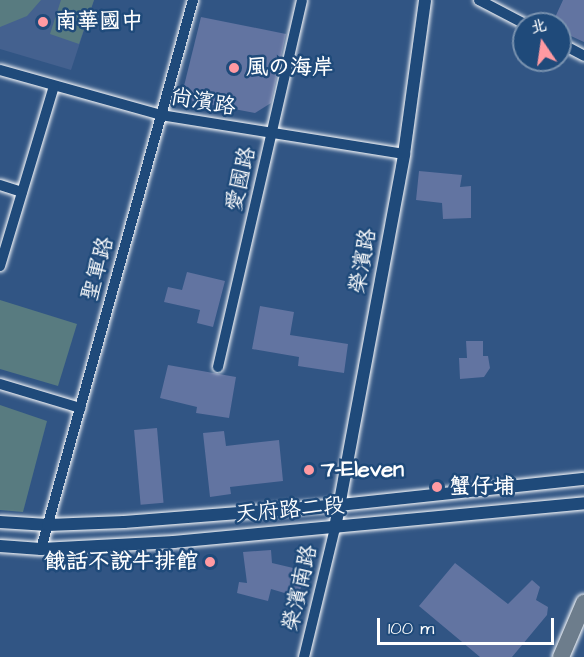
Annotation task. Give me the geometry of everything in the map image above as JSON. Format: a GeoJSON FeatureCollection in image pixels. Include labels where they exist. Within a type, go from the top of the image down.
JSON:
{"type":"FeatureCollection","features":[{"type":"Feature","properties":{"kind":"main road"},"geometry":{"type":"LineString","coordinates":[[561,657],[584,603]]}},
{"type":"Feature","properties":{"kind":"street","name":"聖軍路"},"geometry":{"type":"LineString","coordinates":[[41,549],[193,0]]}},
{"type":"Feature","properties":{"kind":"street","name":"愛國路"},"geometry":{"type":"LineString","coordinates":[[218,367],[302,0]]}},
{"type":"Feature","properties":{"kind":"street","name":"榮濱路"},"geometry":{"type":"LineString","coordinates":[[335,528],[404,154],[425,0]]}},
{"type":"Feature","properties":{"kind":"street"},"geometry":{"type":"LineString","coordinates":[[479,0],[512,17]]}},
{"type":"Feature","properties":{"kind":"street","name":"尚濱路"},"geometry":{"type":"LineString","coordinates":[[0,70],[161,115],[404,154]]}},
{"type":"Feature","properties":{"kind":"street"},"geometry":{"type":"LineString","coordinates":[[0,266],[54,86]]}},
{"type":"Feature","properties":{"kind":"street"},"geometry":{"type":"LineString","coordinates":[[0,185],[22,192]]}},
{"type":"Feature","properties":{"kind":"street"},"geometry":{"type":"LineString","coordinates":[[0,384],[80,408]]}},
{"type":"Feature","properties":{"kind":"street","name":"天府路二段"},"geometry":{"type":"LineString","coordinates":[[0,522],[48,525],[340,505],[584,479]]}},
{"type":"Feature","properties":{"kind":"street","name":"天府路二段"},"geometry":{"type":"LineString","coordinates":[[0,546],[41,549],[335,528],[584,502]]}},
{"type":"Feature","properties":{"kind":"street","name":"榮濱南路"},"geometry":{"type":"LineString","coordinates":[[304,657],[335,528]]}},
{"type":"Feature","properties":{"kind":"shaded area","name":"南華國中"},"geometry":{"type":"Polygon","coordinates":[[[0,0],[94,0],[71,70],[0,49],[0,0]]]}},
{"type":"Feature","properties":{"kind":"green space"},"geometry":{"type":"Polygon","coordinates":[[[0,0],[41,0],[27,16],[0,27],[0,0]]]}},
{"type":"Feature","properties":{"kind":"green space"},"geometry":{"type":"Polygon","coordinates":[[[61,0],[94,0],[79,44],[50,34],[61,0]]]}},
{"type":"Feature","properties":{"kind":"green space"},"geometry":{"type":"Polygon","coordinates":[[[0,300],[77,324],[58,386],[0,369],[0,300]]]}},
{"type":"Feature","properties":{"kind":"green space"},"geometry":{"type":"Polygon","coordinates":[[[0,405],[47,421],[23,512],[0,510],[0,405]]]}},
{"type":"Feature","properties":{"kind":"building"},"geometry":{"type":"Polygon","coordinates":[[[563,0],[584,0],[584,42],[572,36],[572,12],[558,12],[563,0]]]}},
{"type":"Feature","properties":{"kind":"building"},"geometry":{"type":"Polygon","coordinates":[[[201,17],[286,34],[271,103],[255,113],[192,101],[184,86],[201,17]]]}},
{"type":"Feature","properties":{"kind":"building"},"geometry":{"type":"Polygon","coordinates":[[[419,171],[462,175],[460,187],[471,186],[471,218],[443,219],[442,203],[416,200],[419,171]]]}},
{"type":"Feature","properties":{"kind":"building"},"geometry":{"type":"Polygon","coordinates":[[[187,272],[225,281],[213,327],[197,323],[200,310],[164,302],[168,287],[182,290],[187,272]]]}},
{"type":"Feature","properties":{"kind":"building"},"geometry":{"type":"Polygon","coordinates":[[[260,306],[294,312],[290,335],[348,344],[344,373],[298,366],[299,357],[252,349],[260,306]]]}},
{"type":"Feature","properties":{"kind":"building"},"geometry":{"type":"Polygon","coordinates":[[[466,341],[483,341],[483,356],[488,356],[490,368],[484,377],[460,379],[459,358],[467,358],[466,341]]]}},
{"type":"Feature","properties":{"kind":"building"},"geometry":{"type":"Polygon","coordinates":[[[168,365],[236,377],[229,418],[196,413],[197,407],[160,398],[168,365]]]}},
{"type":"Feature","properties":{"kind":"building"},"geometry":{"type":"Polygon","coordinates":[[[157,428],[164,503],[141,505],[134,430],[157,428]]]}},
{"type":"Feature","properties":{"kind":"building"},"geometry":{"type":"Polygon","coordinates":[[[224,431],[226,446],[279,440],[283,481],[230,487],[231,494],[210,497],[203,433],[224,431]]]}},
{"type":"Feature","properties":{"kind":"building"},"geometry":{"type":"Polygon","coordinates":[[[271,550],[272,563],[306,571],[298,597],[271,589],[268,601],[237,593],[239,582],[247,583],[243,552],[271,550]]]}},
{"type":"Feature","properties":{"kind":"building"},"geometry":{"type":"Polygon","coordinates":[[[455,563],[508,604],[532,580],[540,587],[536,600],[548,607],[547,615],[512,657],[480,657],[419,606],[455,563]]]}},
{"type":"Feature","properties":{"kind":"place","name":"南華國中"},"geometry":{"type":"Point","coordinates":[43,22]}},
{"type":"Feature","properties":{"kind":"place","name":"風の海岸"},"geometry":{"type":"Point","coordinates":[234,68]}},
{"type":"Feature","properties":{"kind":"place","name":"7-Eleven"},"geometry":{"type":"Point","coordinates":[309,470]}},
{"type":"Feature","properties":{"kind":"place","name":"蟹仔埔"},"geometry":{"type":"Point","coordinates":[437,487]}},
{"type":"Feature","properties":{"kind":"place","name":"餓話不說牛排館"},"geometry":{"type":"Point","coordinates":[210,562]}}]}
